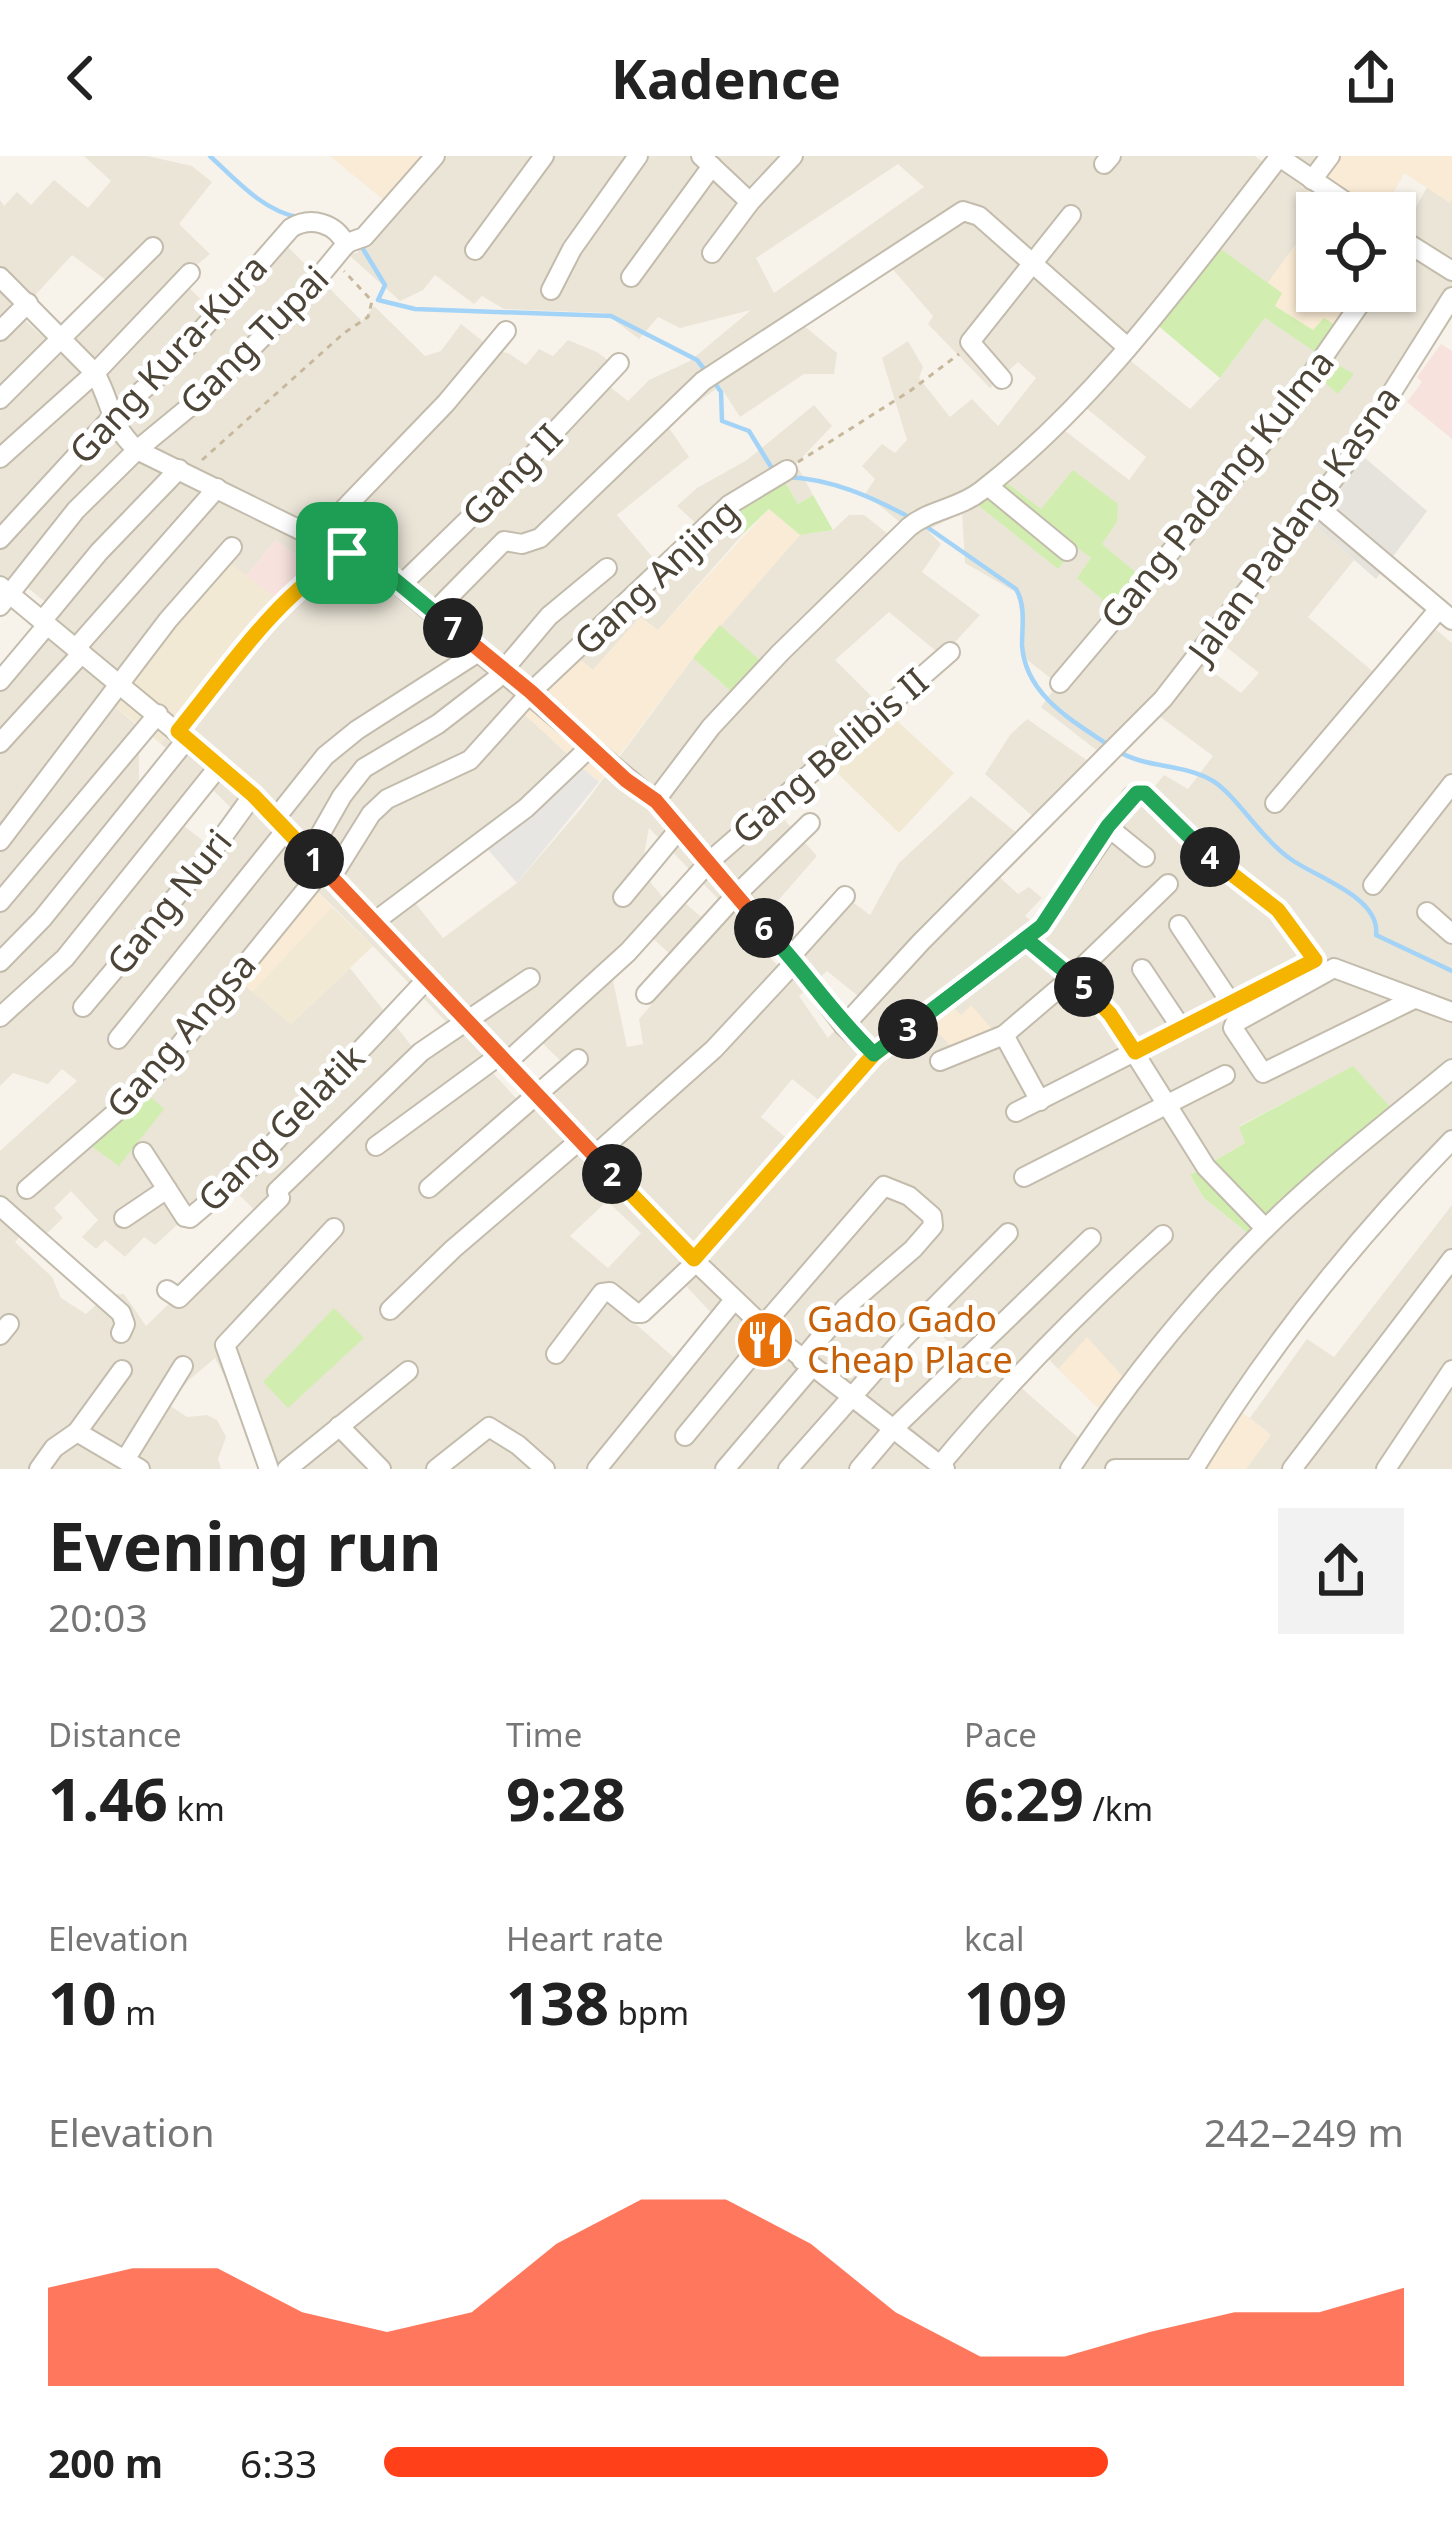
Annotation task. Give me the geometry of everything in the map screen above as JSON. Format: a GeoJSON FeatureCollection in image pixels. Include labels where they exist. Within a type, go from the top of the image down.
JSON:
{"type":"FeatureCollection","features":[{"type":"Feature","properties":{"kind":"street","name":"Gang Tupai"},"geometry":{"type":"LineString","coordinates":[[3,595],[76,510],[136,450],[210,390],[435,156]]}},
{"type":"Feature","properties":{"kind":"street"},"geometry":{"type":"LineString","coordinates":[[475,250],[544,156]]}},
{"type":"Feature","properties":{"kind":"street"},"geometry":{"type":"LineString","coordinates":[[550,290],[572,249],[638,156]]}},
{"type":"Feature","properties":{"kind":"street"},"geometry":{"type":"LineString","coordinates":[[712,254],[750,202],[793,156]]}},
{"type":"Feature","properties":{"kind":"street"},"geometry":{"type":"LineString","coordinates":[[656,801],[712,728],[780,653],[909,527],[925,514],[948,510],[988,486],[1063,418],[1279,156],[1330,192]]}},
{"type":"Feature","properties":{"kind":"street"},"geometry":{"type":"LineString","coordinates":[[1312,180],[1330,156]]}},
{"type":"Feature","properties":{"kind":"street"},"geometry":{"type":"LineString","coordinates":[[631,277],[709,160],[750,202]]}},
{"type":"Feature","properties":{"kind":"street"},"geometry":{"type":"LineString","coordinates":[[434,612],[504,541],[522,544],[540,538],[703,381],[963,211],[979,215],[1126,346]]}},
{"type":"Feature","properties":{"kind":"street"},"geometry":{"type":"LineString","coordinates":[[1002,379],[970,342],[1071,215]]}},
{"type":"Feature","properties":{"kind":"street","name":"Gang Kura-Kura"},"geometry":{"type":"LineString","coordinates":[[0,539],[112,417],[156,381],[291,229],[303,221],[323,224],[353,241]]}},
{"type":"Feature","properties":{"kind":"street"},"geometry":{"type":"LineString","coordinates":[[0,399],[153,247]]}},
{"type":"Feature","properties":{"kind":"street"},"geometry":{"type":"LineString","coordinates":[[1416,252],[1452,271]]}},
{"type":"Feature","properties":{"kind":"street"},"geometry":{"type":"LineString","coordinates":[[0,458],[95,373],[190,273]]}},
{"type":"Feature","properties":{"kind":"street"},"geometry":{"type":"LineString","coordinates":[[0,277],[95,373],[121,435],[136,450],[347,553],[362,554],[656,801],[793,959],[844,1026],[874,1054]]}},
{"type":"Feature","properties":{"kind":"street","name":"Jalan Padang Kasna"},"geometry":{"type":"LineString","coordinates":[[844,1026],[1102,756],[1163,699],[1316,506],[1452,297]]}},
{"type":"Feature","properties":{"kind":"street"},"geometry":{"type":"LineString","coordinates":[[0,331],[28,303]]}},
{"type":"Feature","properties":{"kind":"street","name":"Gang Padang Kulma"},"geometry":{"type":"LineString","coordinates":[[1060,683],[1270,434],[1354,312]]}},
{"type":"Feature","properties":{"kind":"street"},"geometry":{"type":"LineString","coordinates":[[316,538],[446,403],[506,332]]}},
{"type":"Feature","properties":{"kind":"street","name":"Gang II"},"geometry":{"type":"LineString","coordinates":[[402,584],[500,490],[619,363]]}},
{"type":"Feature","properties":{"kind":"street","name":"Gang Anjing"},"geometry":{"type":"LineString","coordinates":[[321,867],[387,799],[470,760],[531,692],[730,505],[787,470]]}},
{"type":"Feature","properties":{"kind":"street"},"geometry":{"type":"LineString","coordinates":[[0,681],[99,553],[183,472]]}},
{"type":"Feature","properties":{"kind":"street"},"geometry":{"type":"LineString","coordinates":[[988,486],[1067,550]]}},
{"type":"Feature","properties":{"kind":"street"},"geometry":{"type":"LineString","coordinates":[[0,742],[217,488]]}},
{"type":"Feature","properties":{"kind":"street"},"geometry":{"type":"LineString","coordinates":[[1275,802],[1446,614],[1316,506]]}},
{"type":"Feature","properties":{"kind":"street"},"geometry":{"type":"LineString","coordinates":[[0,842],[168,620],[232,547]]}},
{"type":"Feature","properties":{"kind":"street"},"geometry":{"type":"LineString","coordinates":[[0,962],[42,919],[292,593],[347,553]]}},
{"type":"Feature","properties":{"kind":"street"},"geometry":{"type":"LineString","coordinates":[[321,867],[342,796],[364,768],[439,724],[494,680],[549,616],[607,568]]}},
{"type":"Feature","properties":{"kind":"street"},"geometry":{"type":"LineString","coordinates":[[3,595],[121,683],[253,795],[734,1300],[935,1466],[1074,1315],[1162,1235]]}},
{"type":"Feature","properties":{"kind":"street"},"geometry":{"type":"LineString","coordinates":[[118,1039],[281,824],[325,757],[480,651]]}},
{"type":"Feature","properties":{"kind":"street","name":"Gang Belibis II"},"geometry":{"type":"LineString","coordinates":[[376,1146],[503,1058],[628,952],[710,861],[950,652]]}},
{"type":"Feature","properties":{"kind":"street"},"geometry":{"type":"LineString","coordinates":[[0,902],[158,714]]}},
{"type":"Feature","properties":{"kind":"street"},"geometry":{"type":"LineString","coordinates":[[374,922],[526,808],[590,747]]}},
{"type":"Feature","properties":{"kind":"street"},"geometry":{"type":"LineString","coordinates":[[0,1017],[76,945],[220,766]]}},
{"type":"Feature","properties":{"kind":"street"},"geometry":{"type":"LineString","coordinates":[[1372,885],[1452,784]]}},
{"type":"Feature","properties":{"kind":"street"},"geometry":{"type":"LineString","coordinates":[[556,1354],[602,1293],[610,1292],[636,1313],[643,1313],[874,1054],[1026,939],[1059,905],[1108,826],[1132,796],[1145,793],[1216,863],[1278,910],[1315,960],[1016,1112]]}},
{"type":"Feature","properties":{"kind":"street","name":"Gang Nuri"},"geometry":{"type":"LineString","coordinates":[[82,1007],[200,868],[253,795]]}},
{"type":"Feature","properties":{"kind":"street"},"geometry":{"type":"LineString","coordinates":[[646,994],[810,823]]}},
{"type":"Feature","properties":{"kind":"street"},"geometry":{"type":"LineString","coordinates":[[1108,826],[1144,856]]}},
{"type":"Feature","properties":{"kind":"street"},"geometry":{"type":"LineString","coordinates":[[623,897],[680,828]]}},
{"type":"Feature","properties":{"kind":"street","name":"Gang Angsa"},"geometry":{"type":"LineString","coordinates":[[27,1189],[150,1080],[321,867]]}},
{"type":"Feature","properties":{"kind":"street"},"geometry":{"type":"LineString","coordinates":[[940,1061],[1004,1035],[1168,884]]}},
{"type":"Feature","properties":{"kind":"street"},"geometry":{"type":"LineString","coordinates":[[595,1156],[714,1049],[845,896]]}},
{"type":"Feature","properties":{"kind":"street"},"geometry":{"type":"LineString","coordinates":[[1427,912],[1452,934]]}},
{"type":"Feature","properties":{"kind":"street"},"geometry":{"type":"LineString","coordinates":[[1179,926],[1231,1004]]}},
{"type":"Feature","properties":{"kind":"street"},"geometry":{"type":"LineString","coordinates":[[1026,939],[1110,1014],[1216,1180],[1265,1228]]}},
{"type":"Feature","properties":{"kind":"street"},"geometry":{"type":"LineString","coordinates":[[1414,999],[1261,1072],[1235,1031],[1235,1023],[1334,968],[1452,1012]]}},
{"type":"Feature","properties":{"kind":"street"},"geometry":{"type":"LineString","coordinates":[[1142,969],[1182,1029]]}},
{"type":"Feature","properties":{"kind":"street","name":"Gang Gelatik"},"geometry":{"type":"LineString","coordinates":[[142,1152],[190,1218],[253,1165],[428,978]]}},
{"type":"Feature","properties":{"kind":"street"},"geometry":{"type":"LineString","coordinates":[[167,1290],[178,1298],[280,1197],[277,1191],[421,1052],[530,978]]}},
{"type":"Feature","properties":{"kind":"street"},"geometry":{"type":"LineString","coordinates":[[1004,1035],[1040,1101]]}},
{"type":"Feature","properties":{"kind":"street"},"geometry":{"type":"LineString","coordinates":[[429,1187],[578,1059]]}},
{"type":"Feature","properties":{"kind":"street"},"geometry":{"type":"LineString","coordinates":[[1070,1469],[1126,1385],[1265,1228],[1452,1070]]}},
{"type":"Feature","properties":{"kind":"street"},"geometry":{"type":"LineString","coordinates":[[1024,1177],[1225,1076]]}},
{"type":"Feature","properties":{"kind":"street"},"geometry":{"type":"LineString","coordinates":[[390,1310],[580,1139]]}},
{"type":"Feature","properties":{"kind":"street"},"geometry":{"type":"LineString","coordinates":[[1115,1469],[1195,1469],[1273,1347],[1375,1222],[1452,1139]]}},
{"type":"Feature","properties":{"kind":"street"},"geometry":{"type":"LineString","coordinates":[[685,1436],[884,1186],[909,1196],[932,1216],[933,1226],[846,1307],[725,1469]]}},
{"type":"Feature","properties":{"kind":"street"},"geometry":{"type":"LineString","coordinates":[[124,1218],[167,1189]]}},
{"type":"Feature","properties":{"kind":"street"},"geometry":{"type":"LineString","coordinates":[[1,1210],[121,1312],[122,1333]]}},
{"type":"Feature","properties":{"kind":"street"},"geometry":{"type":"LineString","coordinates":[[269,1469],[225,1345],[334,1228]]}},
{"type":"Feature","properties":{"kind":"street"},"geometry":{"type":"LineString","coordinates":[[788,1469],[903,1339],[1008,1233]]}},
{"type":"Feature","properties":{"kind":"street"},"geometry":{"type":"LineString","coordinates":[[859,1469],[892,1430],[1091,1238]]}},
{"type":"Feature","properties":{"kind":"street"},"geometry":{"type":"LineString","coordinates":[[1292,1469],[1452,1259]]}},
{"type":"Feature","properties":{"kind":"street"},"geometry":{"type":"LineString","coordinates":[[597,1469],[734,1300]]}},
{"type":"Feature","properties":{"kind":"street"},"geometry":{"type":"LineString","coordinates":[[77,1432],[133,1465],[183,1366]]}},
{"type":"Feature","properties":{"kind":"street"},"geometry":{"type":"LineString","coordinates":[[39,1469],[54,1448],[77,1432],[122,1370]]}},
{"type":"Feature","properties":{"kind":"street"},"geometry":{"type":"LineString","coordinates":[[1386,1469],[1452,1370]]}},
{"type":"Feature","properties":{"kind":"street"},"geometry":{"type":"LineString","coordinates":[[287,1469],[408,1372]]}},
{"type":"Feature","properties":{"kind":"street"},"geometry":{"type":"LineString","coordinates":[[338,1426],[381,1469]]}},
{"type":"Feature","properties":{"kind":"street"},"geometry":{"type":"LineString","coordinates":[[436,1469],[483,1430],[496,1429],[545,1469]]}},
{"type":"Feature","properties":{"kind":"path"},"geometry":{"type":"LineString","coordinates":[[183,472],[368,317],[372,301],[368,294],[333,262]]}},
{"type":"Feature","properties":{"kind":"path"},"geometry":{"type":"LineString","coordinates":[[787,470],[910,391],[970,342]]}},
{"type":"Feature","properties":{"kind":"shaded area"},"geometry":{"type":"Polygon","coordinates":[[[84,156],[147,156],[192,166],[212,182],[179,224],[210,254],[180,279],[218,316],[283,242],[362,321],[374,306],[425,356],[441,351],[461,324],[495,351],[526,365],[539,349],[553,356],[568,340],[613,364],[600,379],[628,401],[649,380],[690,361],[751,310],[680,328],[658,317],[639,339],[605,313],[504,309],[482,296],[474,304],[435,275],[423,290],[400,301],[348,254],[357,253],[433,156],[1255,156],[1273,170],[1283,156],[1321,156],[1325,192],[1296,192],[1296,244],[1267,284],[1211,242],[1121,353],[1190,409],[1265,318],[1320,355],[1350,312],[1416,312],[1416,207],[1427,187],[1449,202],[1452,199],[1452,292],[1303,515],[1354,560],[1308,617],[1376,674],[1423,619],[1452,643],[1452,1143],[1229,1402],[1179,1469],[265,1469],[255,1437],[215,1358],[169,1405],[187,1417],[207,1415],[217,1420],[226,1437],[218,1459],[221,1469],[0,1469],[0,1151],[77,1081],[62,1069],[48,1084],[13,1073],[0,1086],[0,665],[6,670],[54,609],[18,580],[0,603],[0,200],[4,206],[17,192],[31,205],[54,180],[88,208],[111,181],[84,156]],[[898,164],[756,258],[774,293],[924,187],[898,164]],[[72,255],[18,314],[52,345],[114,286],[72,255]],[[890,266],[803,325],[837,353],[834,374],[804,374],[740,417],[720,386],[667,425],[689,457],[617,515],[660,566],[703,530],[677,506],[697,488],[747,460],[814,405],[832,426],[796,464],[813,495],[798,504],[781,474],[724,513],[744,533],[658,630],[640,617],[593,670],[519,709],[577,763],[412,899],[443,938],[517,883],[583,806],[693,658],[734,694],[763,664],[720,625],[800,535],[833,530],[849,515],[864,515],[897,541],[911,531],[865,494],[875,479],[862,466],[882,444],[895,453],[907,440],[882,358],[908,341],[923,367],[919,378],[950,417],[972,399],[998,426],[1036,378],[1018,362],[990,388],[928,324],[933,316],[890,266]],[[1080,403],[1060,427],[1129,480],[1146,457],[1080,403]],[[1041,510],[1057,569],[1076,546],[1092,559],[1077,578],[1140,576],[1041,510]],[[962,513],[927,530],[941,544],[922,572],[980,615],[942,656],[889,612],[835,660],[885,710],[771,805],[817,856],[748,935],[780,968],[842,894],[870,915],[899,863],[971,796],[1023,838],[993,871],[1018,894],[1029,887],[1042,898],[1025,916],[1039,927],[1132,798],[1141,803],[1164,775],[1188,789],[1213,756],[1151,710],[1104,756],[1041,707],[1058,684],[1021,655],[1024,637],[1017,593],[965,563],[962,513]],[[276,540],[246,576],[220,555],[104,698],[139,727],[139,788],[168,750],[161,744],[277,599],[318,572],[276,540]],[[1210,634],[1193,657],[1241,693],[1259,673],[1210,634]],[[204,781],[174,818],[207,844],[233,810],[204,781]],[[649,828],[641,871],[670,906],[679,898],[712,926],[727,908],[649,828]],[[308,882],[231,972],[291,1024],[350,968],[418,1054],[452,1028],[308,882]],[[648,934],[611,971],[627,1047],[643,1044],[639,1019],[684,967],[648,934]],[[827,971],[799,996],[828,1038],[863,1000],[827,971]],[[533,1034],[491,1071],[527,1110],[568,1068],[533,1034]],[[1353,1067],[1239,1126],[1245,1143],[1190,1175],[1204,1198],[1256,1240],[1353,1067]],[[792,1079],[761,1117],[795,1145],[826,1106],[792,1079]],[[238,1170],[155,1245],[144,1237],[125,1257],[105,1240],[96,1249],[82,1237],[98,1220],[71,1191],[54,1208],[63,1218],[41,1239],[28,1228],[15,1242],[52,1277],[61,1298],[86,1314],[108,1294],[124,1294],[146,1326],[260,1215],[237,1193],[248,1180],[238,1170]],[[607,1201],[570,1236],[608,1268],[641,1233],[607,1201]],[[675,1274],[630,1319],[679,1362],[715,1317],[675,1274]],[[920,1315],[896,1340],[939,1378],[962,1355],[920,1315]],[[1039,1349],[1010,1378],[1081,1440],[1125,1380],[1058,1369],[1039,1349]]]}},
{"type":"Feature","properties":{"kind":"shaded area"},"geometry":{"type":"Polygon","coordinates":[[[330,156],[433,156],[391,206],[330,156]]]}},
{"type":"Feature","properties":{"kind":"shaded area"},"geometry":{"type":"Polygon","coordinates":[[[1321,156],[1452,156],[1450,203],[1404,173],[1394,192],[1309,192],[1301,187],[1321,156]]]}},
{"type":"Feature","properties":{"kind":"shaded area"},"geometry":{"type":"Polygon","coordinates":[[[1296,245],[1296,312],[1349,312],[1338,327],[1314,331],[1274,306],[1267,284],[1296,245]]]}},
{"type":"Feature","properties":{"kind":"shaded area"},"geometry":{"type":"Polygon","coordinates":[[[1441,344],[1452,351],[1452,439],[1407,402],[1422,382],[1417,377],[1441,344]]]}},
{"type":"Feature","properties":{"kind":"shaded area"},"geometry":{"type":"Polygon","coordinates":[[[1352,447],[1427,511],[1376,579],[1303,515],[1352,447]]]}},
{"type":"Feature","properties":{"kind":"shaded area"},"geometry":{"type":"Polygon","coordinates":[[[769,509],[800,535],[693,658],[599,782],[518,709],[573,653],[593,670],[640,617],[658,630],[769,509]]]}},
{"type":"Feature","properties":{"kind":"shaded area"},"geometry":{"type":"Polygon","coordinates":[[[276,540],[319,573],[277,599],[246,576],[276,540]]]}},
{"type":"Feature","properties":{"kind":"shaded area"},"geometry":{"type":"Polygon","coordinates":[[[219,554],[277,599],[161,744],[103,697],[219,554]]]}},
{"type":"Feature","properties":{"kind":"shaded area"},"geometry":{"type":"Polygon","coordinates":[[[885,710],[954,773],[899,833],[822,758],[885,710]]]}},
{"type":"Feature","properties":{"kind":"shaded area"},"geometry":{"type":"Polygon","coordinates":[[[1027,719],[1091,763],[1039,822],[985,774],[1010,735],[1027,719]]]}},
{"type":"Feature","properties":{"kind":"shaded area"},"geometry":{"type":"Polygon","coordinates":[[[577,763],[599,782],[517,883],[484,845],[577,763]]]}},
{"type":"Feature","properties":{"kind":"shaded area"},"geometry":{"type":"Polygon","coordinates":[[[307,881],[332,907],[252,992],[231,972],[307,881]]]}},
{"type":"Feature","properties":{"kind":"shaded area"},"geometry":{"type":"Polygon","coordinates":[[[332,907],[373,946],[291,1024],[252,992],[332,907]]]}},
{"type":"Feature","properties":{"kind":"shaded area"},"geometry":{"type":"Polygon","coordinates":[[[949,1003],[961,1015],[971,1005],[1002,1040],[966,1061],[927,1022],[949,1003]]]}},
{"type":"Feature","properties":{"kind":"shaded area"},"geometry":{"type":"Polygon","coordinates":[[[1452,1205],[1452,1469],[1246,1469],[1271,1435],[1250,1418],[1307,1339],[1334,1357],[1452,1205]]]}},
{"type":"Feature","properties":{"kind":"shaded area"},"geometry":{"type":"Polygon","coordinates":[[[1087,1337],[1126,1380],[1100,1410],[1058,1369],[1087,1337]]]}},
{"type":"Feature","properties":{"kind":"shaded area"},"geometry":{"type":"Polygon","coordinates":[[[1229,1402],[1271,1435],[1246,1469],[1179,1469],[1229,1402]]]}},
{"type":"Feature","properties":{"kind":"green space"},"geometry":{"type":"Polygon","coordinates":[[[1211,242],[1282,293],[1275,306],[1313,330],[1324,318],[1338,327],[1322,356],[1354,374],[1338,394],[1310,370],[1321,356],[1265,318],[1220,378],[1149,318],[1211,242]]]}},
{"type":"Feature","properties":{"kind":"green space"},"geometry":{"type":"Polygon","coordinates":[[[1073,470],[1118,504],[1117,522],[1102,544],[1140,576],[1115,610],[1077,578],[1091,558],[1076,547],[1058,569],[974,502],[999,477],[1041,509],[1073,470]]]}},
{"type":"Feature","properties":{"kind":"green space"},"geometry":{"type":"Polygon","coordinates":[[[780,473],[798,504],[813,495],[833,530],[800,535],[769,509],[744,533],[724,512],[780,473]]]}},
{"type":"Feature","properties":{"kind":"green space"},"geometry":{"type":"Polygon","coordinates":[[[720,625],[764,664],[734,694],[693,658],[720,625]]]}},
{"type":"Feature","properties":{"kind":"green space"},"geometry":{"type":"Polygon","coordinates":[[[1353,1066],[1401,1119],[1256,1240],[1204,1198],[1190,1175],[1245,1143],[1239,1127],[1353,1066]]]}},
{"type":"Feature","properties":{"kind":"green space"},"geometry":{"type":"Polygon","coordinates":[[[137,1085],[164,1109],[119,1166],[84,1141],[137,1085]]]}},
{"type":"Feature","properties":{"kind":"green space"},"geometry":{"type":"Polygon","coordinates":[[[334,1308],[364,1338],[288,1408],[263,1382],[334,1308]]]}},
{"type":"Feature","properties":{"kind":"waterway"},"geometry":{"type":"LineString","coordinates":[[210,156],[261,201],[298,217]]}},
{"type":"Feature","properties":{"kind":"waterway"},"geometry":{"type":"LineString","coordinates":[[360,244],[385,285],[378,300],[415,309],[611,316],[697,360],[705,370]]}},
{"type":"Feature","properties":{"kind":"waterway"},"geometry":{"type":"LineString","coordinates":[[712,379],[721,392],[722,421],[749,431],[773,470]]}},
{"type":"Feature","properties":{"kind":"waterway"},"geometry":{"type":"LineString","coordinates":[[787,477],[850,490],[909,517]]}},
{"type":"Feature","properties":{"kind":"waterway"},"geometry":{"type":"LineString","coordinates":[[924,525],[1016,589],[1031,678],[1052,704],[1107,744]]}},
{"type":"Feature","properties":{"kind":"waterway"},"geometry":{"type":"LineString","coordinates":[[1116,750],[1213,781],[1281,851],[1346,890],[1369,910],[1376,935],[1452,971]]}},
{"type":"Feature","properties":{"kind":"place","name":"Gado Gado Cheap Place"},"geometry":{"type":"Point","coordinates":[765,1340]}},
{"type":"Feature","properties":{"kind":"route"},"geometry":{"type":"LineString","coordinates":[[347,553],[302,582],[281,604],[178,731],[253,795],[694,1259],[874,1054],[1042,926],[1108,826],[1137,793],[1145,793],[1216,863],[1278,910],[1315,960],[1135,1052],[1088,990],[1026,939],[874,1054],[844,1026],[791,956],[656,801],[402,584],[362,554],[347,553]]}}]}
